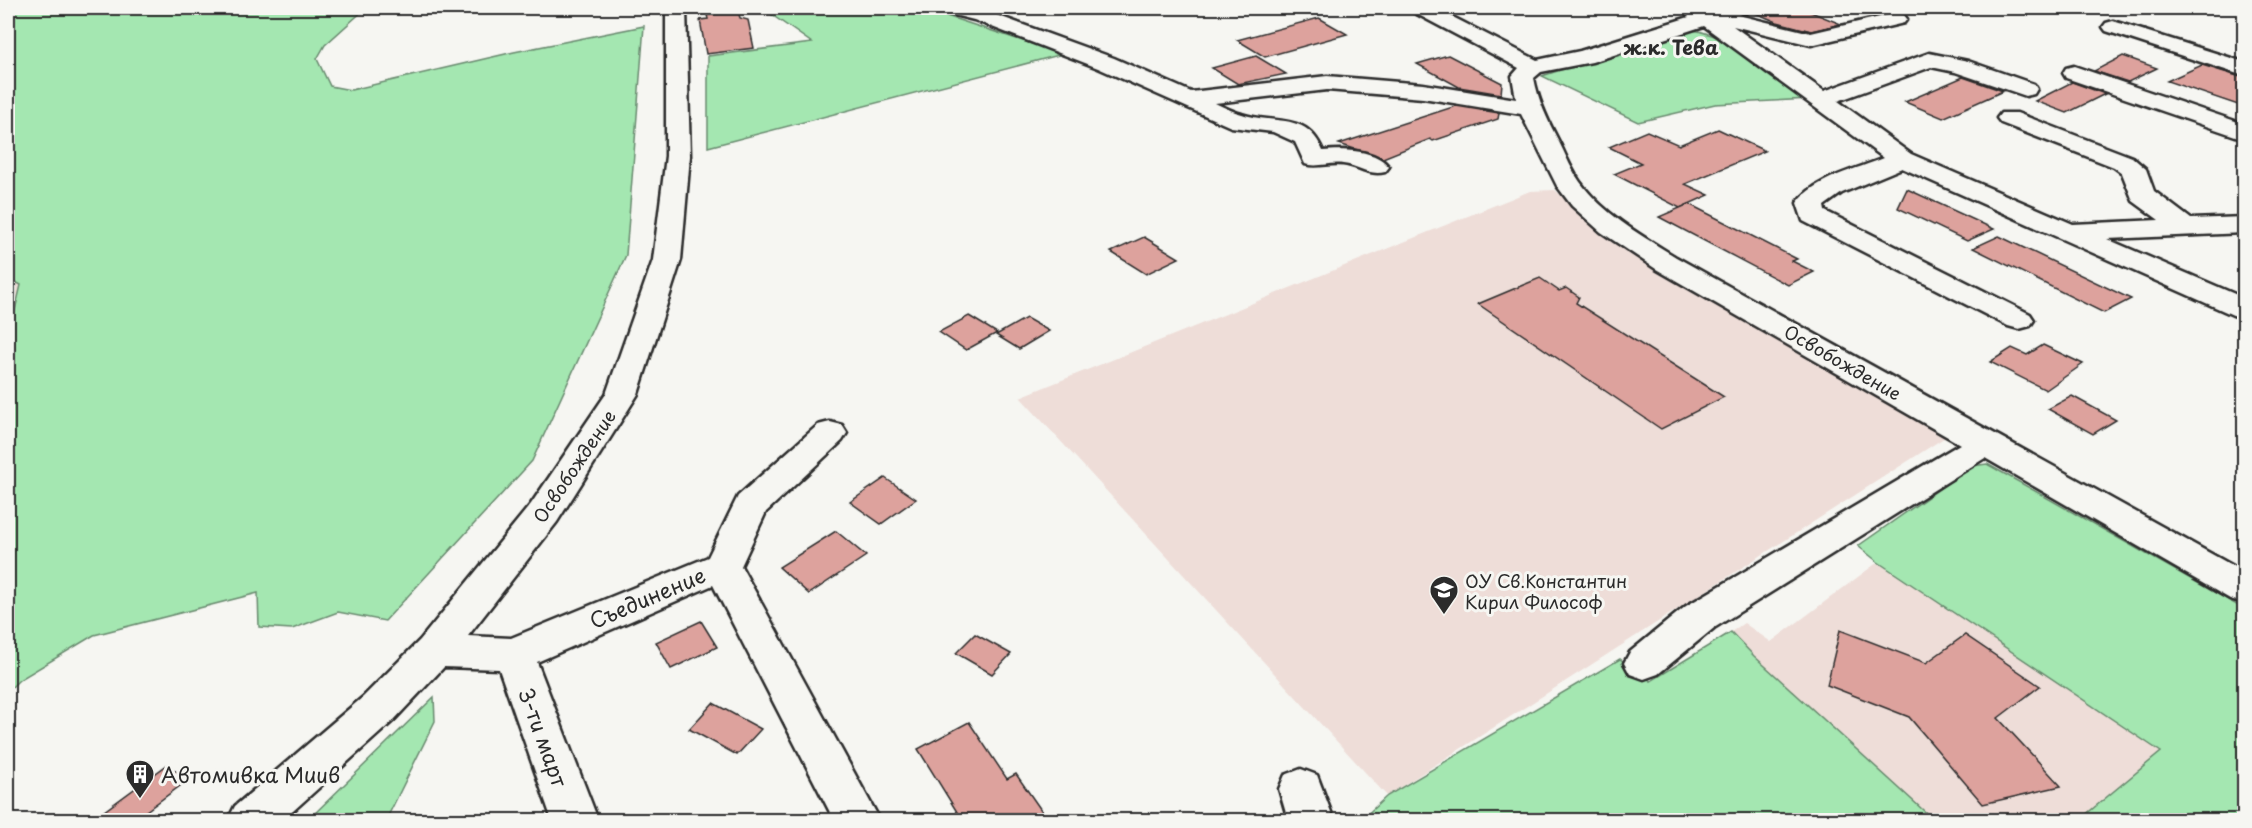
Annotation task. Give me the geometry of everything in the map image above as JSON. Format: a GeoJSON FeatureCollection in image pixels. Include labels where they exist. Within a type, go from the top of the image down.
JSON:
{"type":"FeatureCollection","features":[{"type":"Feature","properties":{"kind":"street","name":"Освобождение"},"geometry":{"type":"LineString","coordinates":[[251,820],[378,709],[434,651],[544,513],[622,394],[667,260],[678,156],[676,8]]}},
{"type":"Feature","properties":{"kind":"street"},"geometry":{"type":"LineString","coordinates":[[953,8],[981,16],[1106,63],[1239,122],[1278,125],[1306,138],[1314,159],[1346,156],[1376,167]]}},
{"type":"Feature","properties":{"kind":"street"},"geometry":{"type":"LineString","coordinates":[[1420,8],[1534,67],[1584,57],[1740,8]]}},
{"type":"Feature","properties":{"kind":"street"},"geometry":{"type":"LineString","coordinates":[[1686,8],[1712,17],[1811,39],[1897,20]]}},
{"type":"Feature","properties":{"kind":"street"},"geometry":{"type":"LineString","coordinates":[[1712,17],[1902,159],[2244,309]]}},
{"type":"Feature","properties":{"kind":"street"},"geometry":{"type":"LineString","coordinates":[[2113,27],[2244,69]]}},
{"type":"Feature","properties":{"kind":"street"},"geometry":{"type":"LineString","coordinates":[[1823,99],[1929,60],[1960,66],[2026,89]]}},
{"type":"Feature","properties":{"kind":"street","name":"Освобождение"},"geometry":{"type":"LineString","coordinates":[[1534,67],[1523,76],[1524,94],[1566,179],[1581,200],[1634,243],[2244,589]]}},
{"type":"Feature","properties":{"kind":"street"},"geometry":{"type":"LineString","coordinates":[[2074,73],[2244,132]]}},
{"type":"Feature","properties":{"kind":"street"},"geometry":{"type":"LineString","coordinates":[[1188,99],[1327,83],[1423,91],[1530,108]]}},
{"type":"Feature","properties":{"kind":"street"},"geometry":{"type":"LineString","coordinates":[[2009,118],[2123,162],[2133,169],[2142,195],[2183,226]]}},
{"type":"Feature","properties":{"kind":"street"},"geometry":{"type":"LineString","coordinates":[[1902,159],[1833,188],[1810,203],[1812,215],[2019,320]]}},
{"type":"Feature","properties":{"kind":"street"},"geometry":{"type":"LineString","coordinates":[[2071,232],[2244,225]]}},
{"type":"Feature","properties":{"kind":"street"},"geometry":{"type":"LineString","coordinates":[[722,566],[751,505],[830,433]]}},
{"type":"Feature","properties":{"kind":"street"},"geometry":{"type":"LineString","coordinates":[[1644,663],[1700,617],[1930,477],[1983,442]]}},
{"type":"Feature","properties":{"kind":"street","name":"Съединение"},"geometry":{"type":"LineString","coordinates":[[434,651],[514,654],[722,566],[856,820]]}},
{"type":"Feature","properties":{"kind":"street","name":"3-ти март"},"geometry":{"type":"LineString","coordinates":[[514,654],[575,820]]}},
{"type":"Feature","properties":{"kind":"shaded area","name":"ОУ Св.Константин Кирил Философ"},"geometry":{"type":"Polygon","coordinates":[[[1555,190],[1613,242],[1649,266],[1947,436],[1387,796],[1020,397],[1530,191],[1555,190]]]}},
{"type":"Feature","properties":{"kind":"shaded area"},"geometry":{"type":"Polygon","coordinates":[[[8,266],[37,282],[27,336],[8,341],[8,266]]]}},
{"type":"Feature","properties":{"kind":"shaded area"},"geometry":{"type":"Polygon","coordinates":[[[1878,562],[2161,752],[2079,820],[1934,820],[1754,656],[1731,632],[1744,623],[1771,642],[1878,562]]]}},
{"type":"Feature","properties":{"kind":"green space"},"geometry":{"type":"Polygon","coordinates":[[[8,8],[366,8],[325,45],[317,59],[330,86],[351,90],[514,52],[644,26],[626,255],[532,461],[385,621],[338,612],[292,629],[259,627],[258,593],[94,635],[19,680],[8,691],[8,340],[21,285],[8,278],[8,8]]]}},
{"type":"Feature","properties":{"kind":"green space"},"geometry":{"type":"Polygon","coordinates":[[[762,8],[922,8],[1063,54],[708,147],[708,56],[812,43],[762,8]]]}},
{"type":"Feature","properties":{"kind":"green space"},"geometry":{"type":"Polygon","coordinates":[[[1687,29],[1705,33],[1737,47],[1809,99],[1715,104],[1638,122],[1542,76],[1687,29]]]}},
{"type":"Feature","properties":{"kind":"green space"},"geometry":{"type":"Polygon","coordinates":[[[1987,464],[2244,609],[2244,820],[2079,820],[2161,752],[1878,562],[1858,546],[1972,466],[1987,464]]]}},
{"type":"Feature","properties":{"kind":"green space"},"geometry":{"type":"Polygon","coordinates":[[[1731,632],[1754,656],[1934,820],[1361,820],[1387,796],[1620,659],[1651,681],[1731,632]]]}},
{"type":"Feature","properties":{"kind":"green space"},"geometry":{"type":"Polygon","coordinates":[[[434,697],[435,721],[386,820],[308,820],[434,697]]]}},
{"type":"Feature","properties":{"kind":"building"},"geometry":{"type":"Polygon","coordinates":[[[1752,8],[1801,8],[1841,24],[1811,31],[1777,22],[1751,11],[1752,8]]]}},
{"type":"Feature","properties":{"kind":"building"},"geometry":{"type":"Polygon","coordinates":[[[738,11],[740,18],[748,20],[754,48],[706,54],[700,20],[708,19],[707,15],[738,11]]]}},
{"type":"Feature","properties":{"kind":"building"},"geometry":{"type":"Polygon","coordinates":[[[1319,18],[1347,34],[1265,57],[1237,40],[1319,18]]]}},
{"type":"Feature","properties":{"kind":"building"},"geometry":{"type":"Polygon","coordinates":[[[1448,55],[1502,83],[1501,94],[1459,87],[1417,64],[1448,55]]]}},
{"type":"Feature","properties":{"kind":"building"},"geometry":{"type":"Polygon","coordinates":[[[1256,56],[1286,74],[1238,84],[1212,68],[1256,56]]]}},
{"type":"Feature","properties":{"kind":"building"},"geometry":{"type":"Polygon","coordinates":[[[2123,56],[2157,68],[2128,82],[2094,71],[2123,56]]]}},
{"type":"Feature","properties":{"kind":"building"},"geometry":{"type":"Polygon","coordinates":[[[2202,65],[2244,78],[2244,107],[2167,81],[2202,65]]]}},
{"type":"Feature","properties":{"kind":"building"},"geometry":{"type":"Polygon","coordinates":[[[1963,77],[2003,91],[1943,118],[1905,102],[1963,77]]]}},
{"type":"Feature","properties":{"kind":"building"},"geometry":{"type":"Polygon","coordinates":[[[2072,82],[2105,94],[2067,113],[2035,101],[2072,82]]]}},
{"type":"Feature","properties":{"kind":"building"},"geometry":{"type":"Polygon","coordinates":[[[1456,106],[1499,113],[1498,119],[1433,141],[1430,139],[1383,158],[1339,144],[1456,106]]]}},
{"type":"Feature","properties":{"kind":"building"},"geometry":{"type":"Polygon","coordinates":[[[1718,129],[1765,151],[1685,184],[1709,195],[1680,208],[1614,174],[1641,163],[1609,147],[1647,131],[1679,145],[1718,129]]]}},
{"type":"Feature","properties":{"kind":"building"},"geometry":{"type":"Polygon","coordinates":[[[1907,189],[1994,229],[1967,241],[1898,208],[1907,189]]]}},
{"type":"Feature","properties":{"kind":"building"},"geometry":{"type":"Polygon","coordinates":[[[1689,204],[1797,259],[1792,261],[1814,272],[1788,285],[1659,217],[1689,204]]]}},
{"type":"Feature","properties":{"kind":"building"},"geometry":{"type":"Polygon","coordinates":[[[1999,236],[2131,299],[2104,313],[1973,248],[1999,236]]]}},
{"type":"Feature","properties":{"kind":"building"},"geometry":{"type":"Polygon","coordinates":[[[1144,237],[1179,258],[1146,274],[1111,252],[1144,237]]]}},
{"type":"Feature","properties":{"kind":"building"},"geometry":{"type":"Polygon","coordinates":[[[1540,278],[1559,291],[1566,288],[1579,297],[1576,303],[1724,397],[1661,429],[1478,304],[1540,278]]]}},
{"type":"Feature","properties":{"kind":"building"},"geometry":{"type":"Polygon","coordinates":[[[969,316],[997,333],[966,350],[939,332],[969,316]]]}},
{"type":"Feature","properties":{"kind":"building"},"geometry":{"type":"Polygon","coordinates":[[[1026,318],[1049,331],[1019,349],[996,335],[1026,318]]]}},
{"type":"Feature","properties":{"kind":"building"},"geometry":{"type":"Polygon","coordinates":[[[2043,345],[2083,364],[2046,390],[1990,362],[2012,348],[2027,355],[2043,345]]]}},
{"type":"Feature","properties":{"kind":"building"},"geometry":{"type":"Polygon","coordinates":[[[2072,396],[2116,420],[2093,434],[2048,409],[2072,396]]]}},
{"type":"Feature","properties":{"kind":"building"},"geometry":{"type":"Polygon","coordinates":[[[885,478],[916,499],[881,524],[850,502],[885,478]]]}},
{"type":"Feature","properties":{"kind":"building"},"geometry":{"type":"Polygon","coordinates":[[[836,531],[866,556],[809,594],[779,567],[836,531]]]}},
{"type":"Feature","properties":{"kind":"building"},"geometry":{"type":"Polygon","coordinates":[[[701,621],[717,647],[671,669],[656,642],[701,621]]]}},
{"type":"Feature","properties":{"kind":"building"},"geometry":{"type":"Polygon","coordinates":[[[1840,630],[1926,663],[1965,635],[2040,686],[1998,718],[2061,786],[1983,804],[1909,717],[1827,685],[1840,630]]]}},
{"type":"Feature","properties":{"kind":"building"},"geometry":{"type":"Polygon","coordinates":[[[975,634],[1011,654],[992,674],[956,653],[975,634]]]}},
{"type":"Feature","properties":{"kind":"building"},"geometry":{"type":"Polygon","coordinates":[[[713,703],[761,729],[737,755],[689,729],[713,703]]]}},
{"type":"Feature","properties":{"kind":"building"},"geometry":{"type":"Polygon","coordinates":[[[969,722],[1007,779],[1016,774],[1048,820],[962,820],[918,749],[969,722]]]}},
{"type":"Feature","properties":{"kind":"building","name":"Автомивка Миив"},"geometry":{"type":"Polygon","coordinates":[[[167,765],[188,780],[134,820],[92,820],[167,765]]]}},
{"type":"Feature","properties":{"kind":"place","name":"ОУ Св.Константин Кирил Философ"},"geometry":{"type":"Point","coordinates":[1444,616]}},
{"type":"Feature","properties":{"kind":"place","name":"Автомивка Миив"},"geometry":{"type":"Point","coordinates":[140,800]}},
{"type":"Feature","properties":{"kind":"district","name":"ж.к. Тева"},"geometry":{"type":"Point","coordinates":[1671,47]}}]}
